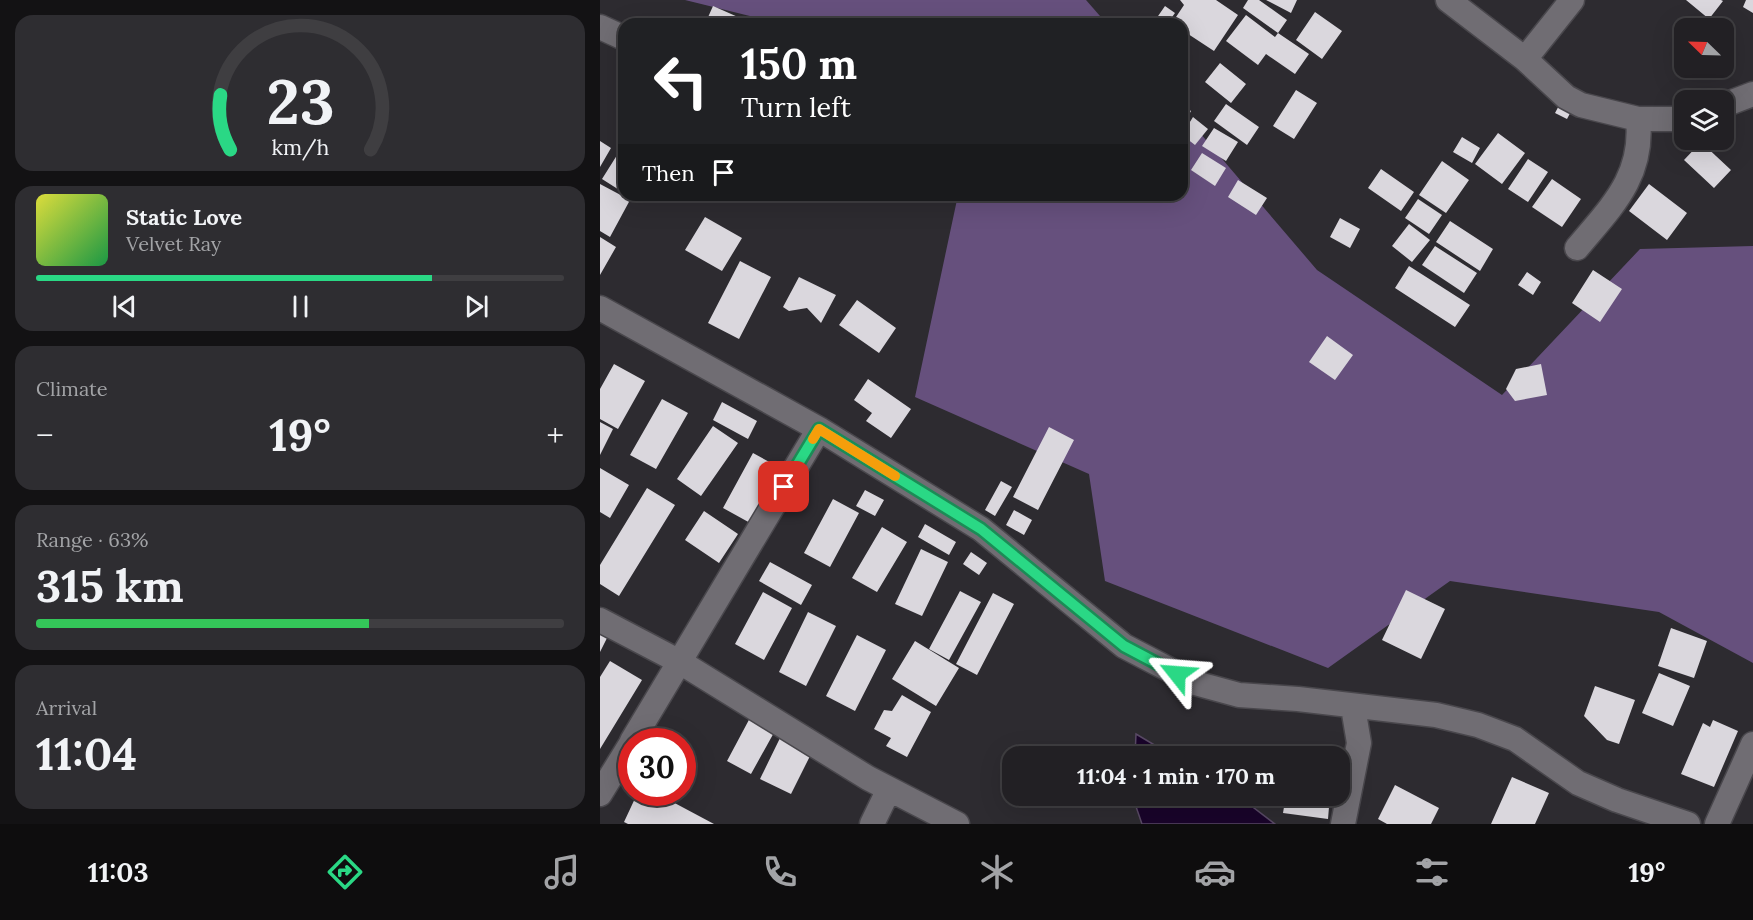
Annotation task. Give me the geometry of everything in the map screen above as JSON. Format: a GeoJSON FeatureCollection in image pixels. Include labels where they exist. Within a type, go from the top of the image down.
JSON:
{"type":"FeatureCollection","features":[{"type":"Feature","properties":{"kind":"street"},"geometry":{"type":"LineString","coordinates":[[1448,0],[1525,59],[1566,97],[1581,105],[1638,119],[1674,119]]}},
{"type":"Feature","properties":{"kind":"street"},"geometry":{"type":"LineString","coordinates":[[1525,59],[1572,0]]}},
{"type":"Feature","properties":{"kind":"street"},"geometry":{"type":"LineString","coordinates":[[600,27],[618,36]]}},
{"type":"Feature","properties":{"kind":"street"},"geometry":{"type":"LineString","coordinates":[[1734,101],[1753,94]]}},
{"type":"Feature","properties":{"kind":"street"},"geometry":{"type":"LineString","coordinates":[[1577,248],[1616,201],[1630,178],[1638,151],[1638,119]]}},
{"type":"Feature","properties":{"kind":"street"},"geometry":{"type":"LineString","coordinates":[[600,308],[819,429],[981,529],[1124,646],[1195,683],[1239,695],[1298,699],[1436,716],[1478,725],[1515,739],[1578,783],[1617,800],[1688,824]]}},
{"type":"Feature","properties":{"kind":"street"},"geometry":{"type":"LineString","coordinates":[[640,728],[819,429]]}},
{"type":"Feature","properties":{"kind":"street"},"geometry":{"type":"LineString","coordinates":[[600,620],[680,662],[889,789],[957,824]]}},
{"type":"Feature","properties":{"kind":"street"},"geometry":{"type":"LineString","coordinates":[[1343,824],[1359,743],[1353,707]]}},
{"type":"Feature","properties":{"kind":"street"},"geometry":{"type":"LineString","coordinates":[[1717,824],[1753,744]]}},
{"type":"Feature","properties":{"kind":"street"},"geometry":{"type":"LineString","coordinates":[[600,794],[618,765]]}},
{"type":"Feature","properties":{"kind":"street"},"geometry":{"type":"LineString","coordinates":[[872,824],[889,789]]}},
{"type":"Feature","properties":{"kind":"shaded area"},"geometry":{"type":"Polygon","coordinates":[[[685,0],[1086,0],[1102,18],[758,18],[685,0]]]}},
{"type":"Feature","properties":{"kind":"shaded area"},"geometry":{"type":"Polygon","coordinates":[[[1188,119],[1317,270],[1502,395],[1640,249],[1753,246],[1753,663],[1659,612],[1450,581],[1328,668],[1105,581],[1089,474],[915,397],[957,201],[1188,201],[1188,119]]]}},
{"type":"Feature","properties":{"kind":"shaded area"},"geometry":{"type":"Polygon","coordinates":[[[1136,734],[1156,746],[1135,746],[1136,734]]]}},
{"type":"Feature","properties":{"kind":"shaded area"},"geometry":{"type":"Polygon","coordinates":[[[1136,806],[1251,806],[1275,824],[1142,824],[1136,806]]]}},
{"type":"Feature","properties":{"kind":"building"},"geometry":{"type":"Polygon","coordinates":[[[1180,0],[1216,0],[1238,15],[1214,51],[1188,34],[1188,18],[1176,17],[1184,5],[1180,0]]]}},
{"type":"Feature","properties":{"kind":"building"},"geometry":{"type":"Polygon","coordinates":[[[1248,0],[1259,0],[1287,20],[1278,33],[1243,8],[1248,0]]]}},
{"type":"Feature","properties":{"kind":"building"},"geometry":{"type":"Polygon","coordinates":[[[1266,0],[1297,0],[1291,13],[1266,0]]]}},
{"type":"Feature","properties":{"kind":"building"},"geometry":{"type":"Polygon","coordinates":[[[1686,0],[1723,1],[1708,18],[1686,0]]]}},
{"type":"Feature","properties":{"kind":"building"},"geometry":{"type":"Polygon","coordinates":[[[1746,0],[1753,0],[1753,13],[1743,7],[1746,0]]]}},
{"type":"Feature","properties":{"kind":"building"},"geometry":{"type":"Polygon","coordinates":[[[713,6],[740,18],[708,18],[713,6]]]}},
{"type":"Feature","properties":{"kind":"building"},"geometry":{"type":"Polygon","coordinates":[[[1165,6],[1175,13],[1171,18],[1157,18],[1165,6]]]}},
{"type":"Feature","properties":{"kind":"building"},"geometry":{"type":"Polygon","coordinates":[[[1315,12],[1342,31],[1322,59],[1296,40],[1315,12]]]}},
{"type":"Feature","properties":{"kind":"building"},"geometry":{"type":"Polygon","coordinates":[[[1246,15],[1275,37],[1278,33],[1309,54],[1295,74],[1266,54],[1258,65],[1226,41],[1246,15]]]}},
{"type":"Feature","properties":{"kind":"building"},"geometry":{"type":"Polygon","coordinates":[[[1220,63],[1246,84],[1231,103],[1205,82],[1220,63]]]}},
{"type":"Feature","properties":{"kind":"building"},"geometry":{"type":"Polygon","coordinates":[[[1296,90],[1317,103],[1294,139],[1273,126],[1296,90]]]}},
{"type":"Feature","properties":{"kind":"building"},"geometry":{"type":"Polygon","coordinates":[[[1563,98],[1576,102],[1567,119],[1555,113],[1563,98]]]}},
{"type":"Feature","properties":{"kind":"building"},"geometry":{"type":"Polygon","coordinates":[[[1226,104],[1259,127],[1247,145],[1214,121],[1226,104]]]}},
{"type":"Feature","properties":{"kind":"building"},"geometry":{"type":"Polygon","coordinates":[[[1193,117],[1208,129],[1195,145],[1188,140],[1188,125],[1193,117]]]}},
{"type":"Feature","properties":{"kind":"building"},"geometry":{"type":"Polygon","coordinates":[[[1214,128],[1238,142],[1226,161],[1202,146],[1214,128]]]}},
{"type":"Feature","properties":{"kind":"building"},"geometry":{"type":"Polygon","coordinates":[[[1498,133],[1525,153],[1502,184],[1475,164],[1498,133]]]}},
{"type":"Feature","properties":{"kind":"building"},"geometry":{"type":"Polygon","coordinates":[[[1462,137],[1480,148],[1472,163],[1453,152],[1462,137]]]}},
{"type":"Feature","properties":{"kind":"building"},"geometry":{"type":"Polygon","coordinates":[[[600,141],[611,148],[600,167],[600,141]]]}},
{"type":"Feature","properties":{"kind":"building"},"geometry":{"type":"Polygon","coordinates":[[[1693,150],[1710,150],[1731,170],[1714,188],[1684,160],[1693,150]]]}},
{"type":"Feature","properties":{"kind":"building"},"geometry":{"type":"Polygon","coordinates":[[[1202,153],[1226,168],[1215,186],[1191,170],[1202,153]]]}},
{"type":"Feature","properties":{"kind":"building"},"geometry":{"type":"Polygon","coordinates":[[[618,154],[618,189],[602,179],[618,154]]]}},
{"type":"Feature","properties":{"kind":"building"},"geometry":{"type":"Polygon","coordinates":[[[1528,159],[1548,172],[1528,202],[1508,189],[1528,159]]]}},
{"type":"Feature","properties":{"kind":"building"},"geometry":{"type":"Polygon","coordinates":[[[1442,161],[1469,180],[1446,213],[1419,195],[1442,161]]]}},
{"type":"Feature","properties":{"kind":"building"},"geometry":{"type":"Polygon","coordinates":[[[1381,169],[1414,192],[1401,211],[1368,188],[1381,169]]]}},
{"type":"Feature","properties":{"kind":"building"},"geometry":{"type":"Polygon","coordinates":[[[1552,179],[1581,199],[1562,227],[1532,207],[1552,179]]]}},
{"type":"Feature","properties":{"kind":"building"},"geometry":{"type":"Polygon","coordinates":[[[1238,180],[1267,198],[1256,215],[1228,197],[1238,180]]]}},
{"type":"Feature","properties":{"kind":"building"},"geometry":{"type":"Polygon","coordinates":[[[600,184],[618,194],[618,201],[629,201],[610,237],[600,231],[600,184]]]}},
{"type":"Feature","properties":{"kind":"building"},"geometry":{"type":"Polygon","coordinates":[[[1649,184],[1687,213],[1667,240],[1629,211],[1649,184]]]}},
{"type":"Feature","properties":{"kind":"building"},"geometry":{"type":"Polygon","coordinates":[[[1418,199],[1442,215],[1429,234],[1405,218],[1418,199]]]}},
{"type":"Feature","properties":{"kind":"building"},"geometry":{"type":"Polygon","coordinates":[[[705,217],[742,238],[722,271],[685,250],[705,217]]]}},
{"type":"Feature","properties":{"kind":"building"},"geometry":{"type":"Polygon","coordinates":[[[1340,218],[1360,229],[1350,248],[1330,237],[1340,218]]]}},
{"type":"Feature","properties":{"kind":"building"},"geometry":{"type":"Polygon","coordinates":[[[1450,221],[1493,249],[1480,271],[1436,242],[1450,221]]]}},
{"type":"Feature","properties":{"kind":"building"},"geometry":{"type":"Polygon","coordinates":[[[1409,224],[1430,240],[1412,262],[1392,246],[1409,224]]]}},
{"type":"Feature","properties":{"kind":"building"},"geometry":{"type":"Polygon","coordinates":[[[600,237],[616,247],[600,275],[600,237]]]}},
{"type":"Feature","properties":{"kind":"building"},"geometry":{"type":"Polygon","coordinates":[[[1435,246],[1477,273],[1464,293],[1422,265],[1435,246]]]}},
{"type":"Feature","properties":{"kind":"building"},"geometry":{"type":"Polygon","coordinates":[[[740,261],[771,277],[739,339],[708,323],[740,261]]]}},
{"type":"Feature","properties":{"kind":"building"},"geometry":{"type":"Polygon","coordinates":[[[1409,266],[1470,305],[1455,327],[1395,288],[1409,266]]]}},
{"type":"Feature","properties":{"kind":"building"},"geometry":{"type":"Polygon","coordinates":[[[1593,270],[1622,289],[1600,322],[1572,303],[1593,270]]]}},
{"type":"Feature","properties":{"kind":"building"},"geometry":{"type":"Polygon","coordinates":[[[1527,272],[1541,282],[1533,295],[1518,285],[1527,272]]]}},
{"type":"Feature","properties":{"kind":"building"},"geometry":{"type":"Polygon","coordinates":[[[799,277],[836,295],[821,323],[807,308],[789,311],[783,307],[799,277]]]}},
{"type":"Feature","properties":{"kind":"building"},"geometry":{"type":"Polygon","coordinates":[[[857,300],[896,328],[879,353],[839,325],[857,300]]]}},
{"type":"Feature","properties":{"kind":"building"},"geometry":{"type":"Polygon","coordinates":[[[1327,336],[1353,355],[1335,380],[1309,362],[1327,336]]]}},
{"type":"Feature","properties":{"kind":"building"},"geometry":{"type":"Polygon","coordinates":[[[614,364],[645,381],[618,429],[600,419],[600,389],[614,364]]]}},
{"type":"Feature","properties":{"kind":"building"},"geometry":{"type":"Polygon","coordinates":[[[1541,364],[1547,395],[1515,401],[1506,389],[1516,369],[1541,364]]]}},
{"type":"Feature","properties":{"kind":"building"},"geometry":{"type":"Polygon","coordinates":[[[868,379],[911,409],[891,438],[866,421],[872,413],[854,400],[868,379]]]}},
{"type":"Feature","properties":{"kind":"building"},"geometry":{"type":"Polygon","coordinates":[[[662,399],[688,413],[656,469],[630,455],[662,399]]]}},
{"type":"Feature","properties":{"kind":"building"},"geometry":{"type":"Polygon","coordinates":[[[722,402],[757,421],[748,439],[713,420],[722,402]]]}},
{"type":"Feature","properties":{"kind":"building"},"geometry":{"type":"Polygon","coordinates":[[[600,422],[613,429],[600,455],[600,422]]]}},
{"type":"Feature","properties":{"kind":"building"},"geometry":{"type":"Polygon","coordinates":[[[713,426],[738,443],[701,496],[677,479],[713,426]]]}},
{"type":"Feature","properties":{"kind":"building"},"geometry":{"type":"Polygon","coordinates":[[[1049,427],[1074,440],[1038,510],[1013,497],[1049,427]]]}},
{"type":"Feature","properties":{"kind":"building"},"geometry":{"type":"Polygon","coordinates":[[[753,453],[782,469],[752,524],[723,508],[753,453]]]}},
{"type":"Feature","properties":{"kind":"building"},"geometry":{"type":"Polygon","coordinates":[[[600,468],[629,485],[610,518],[600,512],[600,468]]]}},
{"type":"Feature","properties":{"kind":"building"},"geometry":{"type":"Polygon","coordinates":[[[1001,481],[1012,487],[995,516],[985,510],[1001,481]]]}},
{"type":"Feature","properties":{"kind":"building"},"geometry":{"type":"Polygon","coordinates":[[[647,488],[675,505],[619,596],[600,584],[600,565],[647,488]]]}},
{"type":"Feature","properties":{"kind":"building"},"geometry":{"type":"Polygon","coordinates":[[[865,490],[884,500],[875,516],[856,506],[865,490]]]}},
{"type":"Feature","properties":{"kind":"building"},"geometry":{"type":"Polygon","coordinates":[[[833,499],[859,513],[830,567],[804,553],[833,499]]]}},
{"type":"Feature","properties":{"kind":"building"},"geometry":{"type":"Polygon","coordinates":[[[1014,510],[1032,520],[1024,535],[1006,525],[1014,510]]]}},
{"type":"Feature","properties":{"kind":"building"},"geometry":{"type":"Polygon","coordinates":[[[704,511],[738,534],[719,563],[685,540],[704,511]]]}},
{"type":"Feature","properties":{"kind":"building"},"geometry":{"type":"Polygon","coordinates":[[[925,524],[956,542],[949,555],[918,537],[925,524]]]}},
{"type":"Feature","properties":{"kind":"building"},"geometry":{"type":"Polygon","coordinates":[[[882,527],[907,542],[877,592],[852,578],[882,527]]]}},
{"type":"Feature","properties":{"kind":"building"},"geometry":{"type":"Polygon","coordinates":[[[921,549],[948,562],[922,616],[895,604],[921,549]]]}},
{"type":"Feature","properties":{"kind":"building"},"geometry":{"type":"Polygon","coordinates":[[[971,552],[987,563],[979,575],[963,564],[971,552]]]}},
{"type":"Feature","properties":{"kind":"building"},"geometry":{"type":"Polygon","coordinates":[[[770,562],[812,585],[801,605],[759,581],[770,562]]]}},
{"type":"Feature","properties":{"kind":"building"},"geometry":{"type":"Polygon","coordinates":[[[1406,590],[1445,609],[1421,659],[1382,640],[1406,590]]]}},
{"type":"Feature","properties":{"kind":"building"},"geometry":{"type":"Polygon","coordinates":[[[960,591],[981,602],[949,660],[929,649],[960,591]]]}},
{"type":"Feature","properties":{"kind":"building"},"geometry":{"type":"Polygon","coordinates":[[[763,592],[792,608],[764,660],[735,644],[763,592]]]}},
{"type":"Feature","properties":{"kind":"building"},"geometry":{"type":"Polygon","coordinates":[[[993,593],[1014,604],[977,675],[956,664],[993,593]]]}},
{"type":"Feature","properties":{"kind":"building"},"geometry":{"type":"Polygon","coordinates":[[[808,612],[836,626],[806,686],[779,672],[808,612]]]}},
{"type":"Feature","properties":{"kind":"building"},"geometry":{"type":"Polygon","coordinates":[[[1671,628],[1707,641],[1694,678],[1658,666],[1671,628]]]}},
{"type":"Feature","properties":{"kind":"building"},"geometry":{"type":"Polygon","coordinates":[[[600,634],[607,638],[600,652],[600,634]]]}},
{"type":"Feature","properties":{"kind":"building"},"geometry":{"type":"Polygon","coordinates":[[[857,635],[886,650],[855,711],[826,696],[857,635]]]}},
{"type":"Feature","properties":{"kind":"building"},"geometry":{"type":"Polygon","coordinates":[[[915,641],[959,668],[936,706],[892,679],[915,641]]]}},
{"type":"Feature","properties":{"kind":"building"},"geometry":{"type":"Polygon","coordinates":[[[610,661],[642,680],[600,749],[600,677],[610,661]]]}},
{"type":"Feature","properties":{"kind":"building"},"geometry":{"type":"Polygon","coordinates":[[[1659,673],[1690,686],[1673,726],[1642,713],[1659,673]]]}},
{"type":"Feature","properties":{"kind":"building"},"geometry":{"type":"Polygon","coordinates":[[[1595,686],[1635,700],[1619,744],[1607,740],[1584,716],[1595,686]]]}},
{"type":"Feature","properties":{"kind":"building"},"geometry":{"type":"Polygon","coordinates":[[[902,695],[931,712],[907,757],[886,746],[891,738],[874,729],[884,710],[892,711],[902,695]]]}},
{"type":"Feature","properties":{"kind":"building"},"geometry":{"type":"Polygon","coordinates":[[[751,716],[776,729],[751,774],[727,761],[751,716]]]}},
{"type":"Feature","properties":{"kind":"building"},"geometry":{"type":"Polygon","coordinates":[[[1713,720],[1738,731],[1714,787],[1681,774],[1703,723],[1710,727],[1713,720]]]}},
{"type":"Feature","properties":{"kind":"building"},"geometry":{"type":"Polygon","coordinates":[[[781,736],[812,752],[791,794],[760,779],[781,736]]]}},
{"type":"Feature","properties":{"kind":"building"},"geometry":{"type":"Polygon","coordinates":[[[1512,777],[1549,793],[1535,824],[1491,824],[1512,777]]]}},
{"type":"Feature","properties":{"kind":"building"},"geometry":{"type":"Polygon","coordinates":[[[1395,785],[1439,808],[1431,824],[1387,824],[1378,819],[1395,785]]]}},
{"type":"Feature","properties":{"kind":"building"},"geometry":{"type":"Polygon","coordinates":[[[631,806],[680,806],[714,824],[628,824],[624,822],[631,806]]]}},
{"type":"Feature","properties":{"kind":"building"},"geometry":{"type":"Polygon","coordinates":[[[1284,806],[1329,806],[1328,819],[1283,813],[1284,806]]]}},
{"type":"Feature","properties":{"kind":"slow traffic"},"geometry":{"type":"LineString","coordinates":[[813,439],[819,429],[895,476]]}},
{"type":"Feature","properties":{"kind":"route"},"geometry":{"type":"LineString","coordinates":[[784,487],[819,429],[981,529],[1124,646],[1177,674]]}}]}
